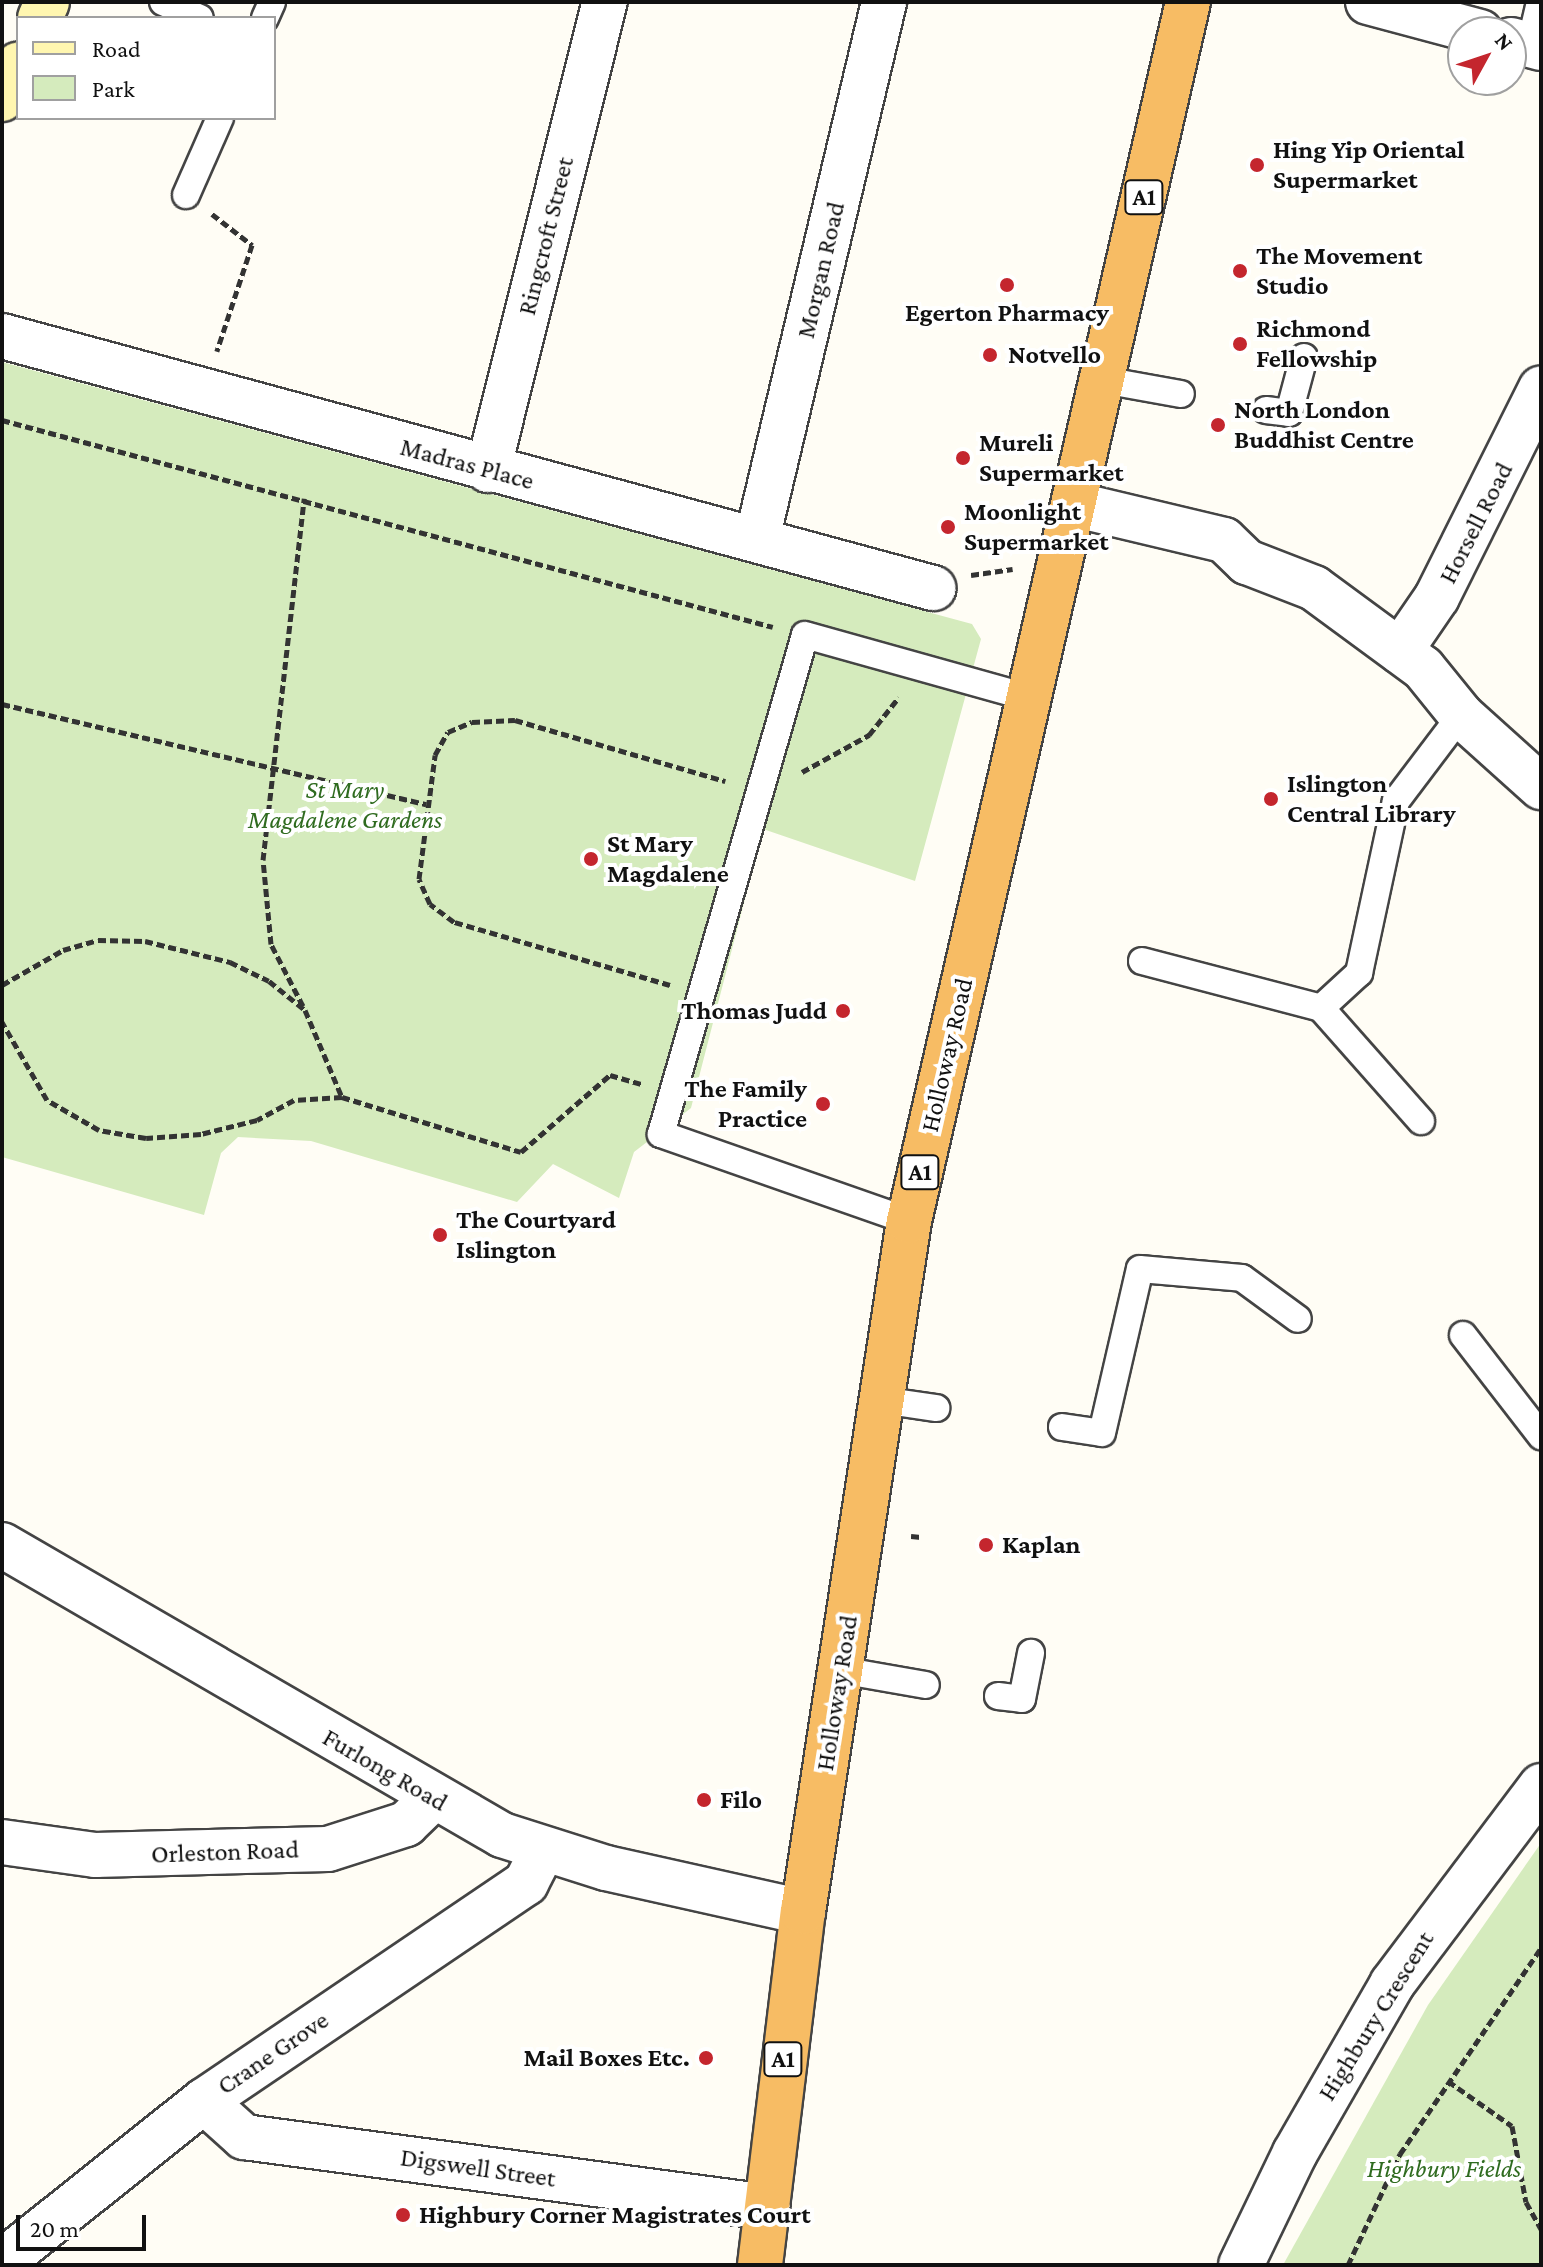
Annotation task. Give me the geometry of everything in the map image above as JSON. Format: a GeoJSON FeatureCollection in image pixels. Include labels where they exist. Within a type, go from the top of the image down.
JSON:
{"type":"FeatureCollection","features":[{"type":"Feature","properties":{"kind":"highway","name":"Holloway Road"},"geometry":{"type":"LineString","coordinates":[[760,2265],[803,1912],[909,1221],[1077,505],[1188,2]]}},
{"type":"Feature","properties":{"kind":"main road"},"geometry":{"type":"LineString","coordinates":[[2,99],[16,69]]}},
{"type":"Feature","properties":{"kind":"street","name":"Ringcroft Street"},"geometry":{"type":"LineString","coordinates":[[488,470],[605,2]]}},
{"type":"Feature","properties":{"kind":"street","name":"Morgan Road"},"geometry":{"type":"LineString","coordinates":[[757,539],[884,2]]}},
{"type":"Feature","properties":{"kind":"street"},"geometry":{"type":"LineString","coordinates":[[1368,2],[1447,23]]}},
{"type":"Feature","properties":{"kind":"street","name":"Madras Place"},"geometry":{"type":"LineString","coordinates":[[2,336],[203,394],[933,588]]}},
{"type":"Feature","properties":{"kind":"street","name":"Horsell Road"},"geometry":{"type":"LineString","coordinates":[[1400,651],[1437,597],[1530,443],[1541,388]]}},
{"type":"Feature","properties":{"kind":"street"},"geometry":{"type":"LineString","coordinates":[[1077,505],[1224,540],[1247,562],[1314,588],[1400,651],[1461,715],[1541,787]]}},
{"type":"Feature","properties":{"kind":"street","name":"Furlong Road"},"geometry":{"type":"LineString","coordinates":[[2,1545],[433,1798],[543,1850],[803,1912]]}},
{"type":"Feature","properties":{"kind":"street","name":"Highbury Crescent"},"geometry":{"type":"LineString","coordinates":[[1241,2265],[1295,2153],[1392,1984],[1541,1786]]}},
{"type":"Feature","properties":{"kind":"street","name":"Orleston Road"},"geometry":{"type":"LineString","coordinates":[[2,1842],[95,1855],[328,1849],[406,1824],[433,1798]]}},
{"type":"Feature","properties":{"kind":"street","name":"Crane Grove"},"geometry":{"type":"LineString","coordinates":[[2,2262],[204,2101],[526,1883],[543,1850]]}},
{"type":"Feature","properties":{"kind":"street","name":"Digswell Street"},"geometry":{"type":"LineString","coordinates":[[204,2101],[244,2137],[767,2207]]}},
{"type":"Feature","properties":{"kind":"lane"},"geometry":{"type":"LineString","coordinates":[[163,2],[195,16]]}},
{"type":"Feature","properties":{"kind":"lane"},"geometry":{"type":"LineString","coordinates":[[1527,44],[1540,2]]}},
{"type":"Feature","properties":{"kind":"lane"},"geometry":{"type":"LineString","coordinates":[[186,195],[219,120]]}},
{"type":"Feature","properties":{"kind":"lane"},"geometry":{"type":"LineString","coordinates":[[1266,410],[1289,413],[1304,357]]}},
{"type":"Feature","properties":{"kind":"lane"},"geometry":{"type":"LineString","coordinates":[[1103,380],[1181,394]]}},
{"type":"Feature","properties":{"kind":"lane"},"geometry":{"type":"LineString","coordinates":[[909,1221],[661,1134],[805,635],[1031,698]]}},
{"type":"Feature","properties":{"kind":"lane"},"geometry":{"type":"LineString","coordinates":[[1321,1008],[1359,973],[1396,801],[1461,715]]}},
{"type":"Feature","properties":{"kind":"lane"},"geometry":{"type":"LineString","coordinates":[[1142,961],[1321,1008],[1421,1121]]}},
{"type":"Feature","properties":{"kind":"lane"},"geometry":{"type":"LineString","coordinates":[[1062,1427],[1102,1433],[1140,1269],[1242,1278],[1298,1319]]}},
{"type":"Feature","properties":{"kind":"lane"},"geometry":{"type":"LineString","coordinates":[[1463,1335],[1541,1436]]}},
{"type":"Feature","properties":{"kind":"lane"},"geometry":{"type":"LineString","coordinates":[[881,1400],[936,1408]]}},
{"type":"Feature","properties":{"kind":"lane"},"geometry":{"type":"LineString","coordinates":[[998,1696],[1022,1699],[1031,1653]]}},
{"type":"Feature","properties":{"kind":"lane"},"geometry":{"type":"LineString","coordinates":[[840,1670],[926,1685]]}},
{"type":"Feature","properties":{"kind":"path"},"geometry":{"type":"LineString","coordinates":[[186,195],[252,245],[203,394]]}},
{"type":"Feature","properties":{"kind":"path"},"geometry":{"type":"LineString","coordinates":[[2,420],[304,498],[805,635]]}},
{"type":"Feature","properties":{"kind":"path"},"geometry":{"type":"LineString","coordinates":[[304,498],[263,860],[271,944],[305,1010],[342,1097]]}},
{"type":"Feature","properties":{"kind":"path"},"geometry":{"type":"LineString","coordinates":[[702,994],[454,922],[430,904],[419,879],[426,804],[448,732],[486,721],[515,720],[760,791],[869,735],[898,700],[910,664]]}},
{"type":"Feature","properties":{"kind":"path"},"geometry":{"type":"LineString","coordinates":[[2,704],[426,804]]}},
{"type":"Feature","properties":{"kind":"path"},"geometry":{"type":"LineString","coordinates":[[2,985],[63,950],[145,941],[230,962],[305,1010]]}},
{"type":"Feature","properties":{"kind":"path"},"geometry":{"type":"LineString","coordinates":[[2,1022],[47,1100],[99,1130],[146,1138],[201,1134],[257,1120],[294,1100],[342,1097],[521,1152],[610,1075],[673,1092]]}},
{"type":"Feature","properties":{"kind":"path"},"geometry":{"type":"LineString","coordinates":[[911,1536],[921,1537]]}},
{"type":"Feature","properties":{"kind":"path"},"geometry":{"type":"LineString","coordinates":[[1348,2265],[1400,2154],[1541,1948]]}},
{"type":"Feature","properties":{"kind":"path"},"geometry":{"type":"LineString","coordinates":[[1448,2081],[1512,2126],[1526,2202],[1541,2229]]}},
{"type":"Feature","properties":{"kind":"green space","name":"St Mary Magdalene Gardens"},"geometry":{"type":"Polygon","coordinates":[[[2,362],[972,624],[981,639],[915,881],[763,829],[691,1108],[634,1152],[619,1198],[553,1164],[517,1202],[311,1141],[238,1137],[221,1153],[204,1215],[2,1157],[2,362]]]}},
{"type":"Feature","properties":{"kind":"green space","name":"Highbury Fields"},"geometry":{"type":"Polygon","coordinates":[[[1541,1843],[1541,2265],[1283,2265],[1428,2005],[1541,1843]]]}},
{"type":"Feature","properties":{"kind":"place","name":"Hing Yip Oriental Supermarket"},"geometry":{"type":"Point","coordinates":[1257,165]}},
{"type":"Feature","properties":{"kind":"place","name":"The Movement Studio"},"geometry":{"type":"Point","coordinates":[1240,271]}},
{"type":"Feature","properties":{"kind":"place","name":"Egerton Pharmacy"},"geometry":{"type":"Point","coordinates":[1007,285]}},
{"type":"Feature","properties":{"kind":"place","name":"Richmond Fellowship"},"geometry":{"type":"Point","coordinates":[1240,344]}},
{"type":"Feature","properties":{"kind":"place","name":"Notvello"},"geometry":{"type":"Point","coordinates":[990,355]}},
{"type":"Feature","properties":{"kind":"place","name":"North London Buddhist Centre"},"geometry":{"type":"Point","coordinates":[1218,425]}},
{"type":"Feature","properties":{"kind":"place","name":"Mureli Supermarket"},"geometry":{"type":"Point","coordinates":[963,458]}},
{"type":"Feature","properties":{"kind":"place","name":"Moonlight Supermarket"},"geometry":{"type":"Point","coordinates":[948,527]}},
{"type":"Feature","properties":{"kind":"place","name":"Islington Central Library"},"geometry":{"type":"Point","coordinates":[1271,799]}},
{"type":"Feature","properties":{"kind":"place","name":"St Mary Magdalene"},"geometry":{"type":"Point","coordinates":[591,859]}},
{"type":"Feature","properties":{"kind":"place","name":"Thomas Judd"},"geometry":{"type":"Point","coordinates":[843,1011]}},
{"type":"Feature","properties":{"kind":"place","name":"The Family Practice"},"geometry":{"type":"Point","coordinates":[823,1104]}},
{"type":"Feature","properties":{"kind":"place","name":"The Courtyard Islington"},"geometry":{"type":"Point","coordinates":[440,1235]}},
{"type":"Feature","properties":{"kind":"place","name":"Kaplan"},"geometry":{"type":"Point","coordinates":[986,1545]}},
{"type":"Feature","properties":{"kind":"place","name":"Filo"},"geometry":{"type":"Point","coordinates":[704,1800]}},
{"type":"Feature","properties":{"kind":"place","name":"Mail Boxes Etc."},"geometry":{"type":"Point","coordinates":[706,2058]}},
{"type":"Feature","properties":{"kind":"place","name":"Highbury Corner Magistrates Court"},"geometry":{"type":"Point","coordinates":[403,2215]}}]}
